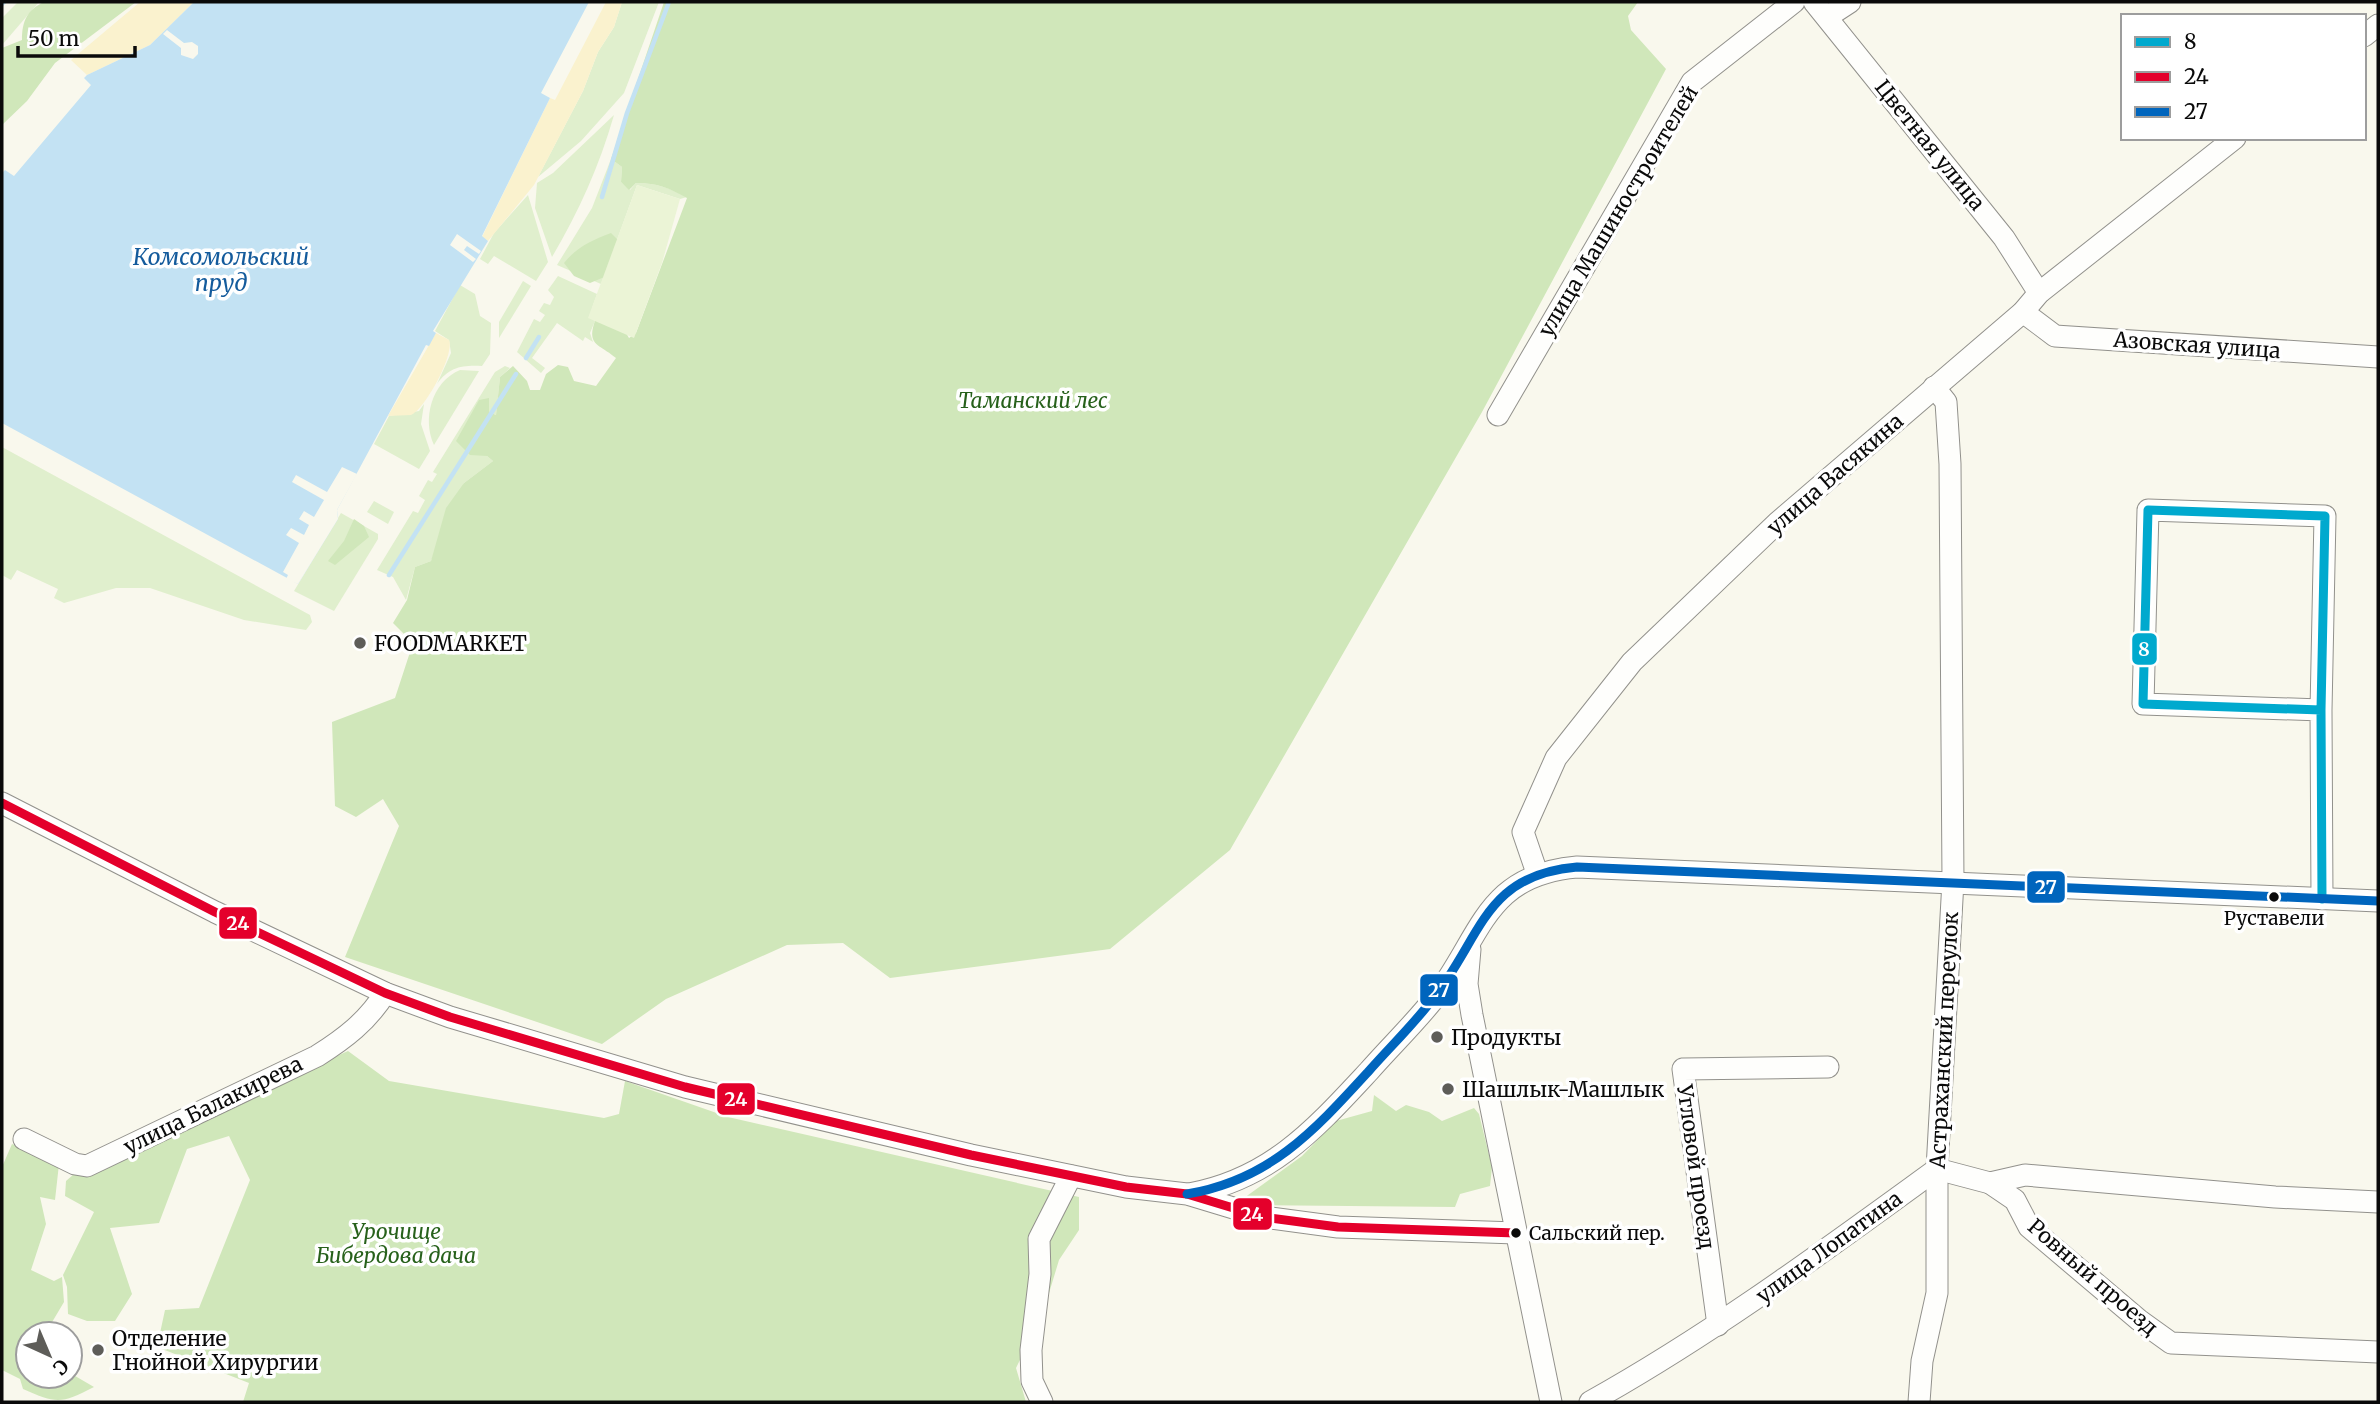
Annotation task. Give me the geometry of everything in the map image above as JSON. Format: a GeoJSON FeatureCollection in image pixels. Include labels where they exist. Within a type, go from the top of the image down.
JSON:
{"type":"FeatureCollection","features":[{"type":"Feature","properties":{"kind":"street","name":"улица Машиностроителей"},"geometry":{"type":"LineString","coordinates":[[1498,415],[1692,82],[1794,2]]}},
{"type":"Feature","properties":{"kind":"street"},"geometry":{"type":"LineString","coordinates":[[1821,9],[1850,2]]}},
{"type":"Feature","properties":{"kind":"street","name":"Цветная улица"},"geometry":{"type":"LineString","coordinates":[[1821,9],[2004,238],[2039,293]]}},
{"type":"Feature","properties":{"kind":"street","name":"улица Васякина"},"geometry":{"type":"LineString","coordinates":[[1530,876],[1523,832],[1556,758],[1591,710],[1632,662],[1777,523],[2023,312],[2039,293],[2232,140]]}},
{"type":"Feature","properties":{"kind":"street","name":"Азовская улица"},"geometry":{"type":"LineString","coordinates":[[2023,312],[2056,336],[2378,357]]}},
{"type":"Feature","properties":{"kind":"street","name":"Астраханский переулок"},"geometry":{"type":"LineString","coordinates":[[1919,1402],[1922,1362],[1937,1293],[1937,1169],[1953,881],[1950,464],[1946,402],[1934,387]]}},
{"type":"Feature","properties":{"kind":"street"},"geometry":{"type":"LineString","coordinates":[[2321,710],[2143,704],[2148,510],[2325,516],[2321,710],[2322,899]]}},
{"type":"Feature","properties":{"kind":"street"},"geometry":{"type":"LineString","coordinates":[[2,803],[215,912],[385,993],[450,1017],[685,1087],[1071,1175],[1187,1194],[1263,1217],[1326,1225],[1516,1233]]}},
{"type":"Feature","properties":{"kind":"street"},"geometry":{"type":"LineString","coordinates":[[1187,1194],[1229,1185],[1250,1176],[1296,1146],[1432,1001],[1497,903],[1530,876],[1577,867],[2378,901]]}},
{"type":"Feature","properties":{"kind":"street"},"geometry":{"type":"LineString","coordinates":[[1472,940],[1467,961],[1467,984],[1551,1402]]}},
{"type":"Feature","properties":{"kind":"street","name":"улица Балакирева"},"geometry":{"type":"LineString","coordinates":[[24,1139],[75,1164],[87,1166],[317,1056],[345,1038],[370,1015],[385,993]]}},
{"type":"Feature","properties":{"kind":"street","name":"Угловой проезд"},"geometry":{"type":"LineString","coordinates":[[1718,1325],[1682,1069],[1828,1067]]}},
{"type":"Feature","properties":{"kind":"street"},"geometry":{"type":"LineString","coordinates":[[1937,1169],[1990,1183],[2025,1175],[2275,1197],[2378,1202]]}},
{"type":"Feature","properties":{"kind":"street","name":"улица Лопатина"},"geometry":{"type":"LineString","coordinates":[[1590,1402],[1718,1325],[1937,1169]]}},
{"type":"Feature","properties":{"kind":"street"},"geometry":{"type":"LineString","coordinates":[[1042,1402],[1032,1381],[1031,1350],[1040,1274],[1039,1239],[1071,1175]]}},
{"type":"Feature","properties":{"kind":"street","name":"Ровный проезд"},"geometry":{"type":"LineString","coordinates":[[1990,1183],[2015,1199],[2029,1227],[2138,1320],[2171,1343],[2378,1352]]}},
{"type":"Feature","properties":{"kind":"green space"},"geometry":{"type":"Polygon","coordinates":[[[18,2],[39,2],[2,45],[2,18],[18,2]]]}},
{"type":"Feature","properties":{"kind":"green space"},"geometry":{"type":"Polygon","coordinates":[[[44,2],[136,2],[55,63],[27,101],[2,125],[2,48],[22,40],[27,17],[44,2]]]}},
{"type":"Feature","properties":{"kind":"green space"},"geometry":{"type":"Polygon","coordinates":[[[622,2],[659,2],[624,93],[581,141],[538,177],[583,91],[598,52],[614,27],[622,2]]]}},
{"type":"Feature","properties":{"kind":"green space","name":"Таманский лес"},"geometry":{"type":"Polygon","coordinates":[[[664,2],[1638,2],[1628,16],[1631,30],[1666,69],[1482,412],[1230,850],[1110,949],[890,978],[843,943],[787,945],[666,999],[602,1044],[345,957],[399,826],[383,799],[356,817],[335,806],[332,722],[395,698],[413,643],[393,623],[407,600],[415,567],[431,561],[446,508],[464,483],[493,461],[487,456],[470,455],[456,441],[479,400],[489,398],[489,412],[496,415],[500,377],[513,366],[527,381],[530,390],[540,390],[546,374],[558,365],[568,367],[574,381],[596,386],[616,358],[593,340],[595,321],[615,322],[629,338],[636,333],[687,198],[650,184],[636,183],[629,190],[621,182],[622,167],[611,159],[664,2]]]}},
{"type":"Feature","properties":{"kind":"green space"},"geometry":{"type":"Polygon","coordinates":[[[614,115],[588,188],[552,257],[535,208],[537,183],[553,173],[614,115]]]}},
{"type":"Feature","properties":{"kind":"green space"},"geometry":{"type":"Polygon","coordinates":[[[611,159],[622,167],[621,182],[630,190],[636,183],[650,184],[687,197],[680,199],[637,185],[601,284],[557,265],[592,208],[611,159]]]}},
{"type":"Feature","properties":{"kind":"green space"},"geometry":{"type":"Polygon","coordinates":[[[637,185],[680,199],[662,263],[634,338],[588,318],[637,185]]]}},
{"type":"Feature","properties":{"kind":"green space"},"geometry":{"type":"Polygon","coordinates":[[[528,195],[548,262],[536,281],[494,256],[488,264],[480,259],[494,233],[528,195]]]}},
{"type":"Feature","properties":{"kind":"green space"},"geometry":{"type":"Polygon","coordinates":[[[611,233],[618,240],[614,273],[590,283],[574,276],[564,263],[585,245],[611,233]]]}},
{"type":"Feature","properties":{"kind":"green space"},"geometry":{"type":"Polygon","coordinates":[[[558,276],[597,294],[589,317],[595,321],[590,333],[593,342],[585,337],[583,341],[557,323],[532,358],[545,368],[541,373],[517,352],[534,319],[540,322],[545,315],[539,311],[544,303],[550,305],[554,297],[548,290],[558,276]]]}},
{"type":"Feature","properties":{"kind":"green space"},"geometry":{"type":"Polygon","coordinates":[[[523,281],[531,286],[499,338],[499,322],[523,281]]]}},
{"type":"Feature","properties":{"kind":"green space"},"geometry":{"type":"Polygon","coordinates":[[[460,285],[475,294],[480,316],[491,323],[490,354],[482,366],[457,368],[446,374],[437,384],[451,353],[449,340],[435,331],[460,285]]]}},
{"type":"Feature","properties":{"kind":"green space"},"geometry":{"type":"Polygon","coordinates":[[[505,366],[510,368],[500,377],[496,415],[489,412],[487,456],[493,461],[464,483],[431,561],[415,567],[406,600],[393,577],[377,570],[413,511],[418,513],[425,500],[419,496],[428,480],[432,482],[437,474],[433,472],[495,372],[505,366]]]}},
{"type":"Feature","properties":{"kind":"green space"},"geometry":{"type":"Polygon","coordinates":[[[460,370],[479,371],[434,445],[429,424],[432,403],[442,383],[460,370]]]}},
{"type":"Feature","properties":{"kind":"green space"},"geometry":{"type":"Polygon","coordinates":[[[424,404],[421,424],[430,451],[419,469],[374,444],[389,416],[419,411],[424,404]]]}},
{"type":"Feature","properties":{"kind":"green space"},"geometry":{"type":"Polygon","coordinates":[[[2,447],[310,615],[312,622],[306,630],[244,620],[150,588],[116,588],[64,603],[54,598],[58,589],[17,570],[11,580],[2,575],[2,447]]]}},
{"type":"Feature","properties":{"kind":"green space"},"geometry":{"type":"Polygon","coordinates":[[[374,501],[394,512],[388,524],[367,512],[374,501]]]}},
{"type":"Feature","properties":{"kind":"green space"},"geometry":{"type":"Polygon","coordinates":[[[341,513],[378,534],[378,539],[334,611],[294,591],[341,513]]]}},
{"type":"Feature","properties":{"kind":"green space"},"geometry":{"type":"Polygon","coordinates":[[[354,519],[364,526],[369,537],[335,565],[328,561],[344,541],[354,519]]]}},
{"type":"Feature","properties":{"kind":"green space","name":"Урочище Бибердова дача"},"geometry":{"type":"Polygon","coordinates":[[[348,1051],[389,1081],[604,1118],[619,1114],[625,1081],[728,1117],[1079,1197],[1079,1230],[1059,1260],[1043,1313],[1016,1368],[1026,1402],[243,1402],[249,1383],[157,1347],[165,1310],[199,1308],[250,1180],[229,1136],[187,1149],[159,1223],[110,1228],[132,1294],[115,1321],[87,1321],[68,1314],[67,1287],[63,1275],[94,1212],[65,1196],[66,1181],[74,1174],[348,1051]]]}},
{"type":"Feature","properties":{"kind":"green space"},"geometry":{"type":"Polygon","coordinates":[[[1374,1095],[1396,1111],[1406,1105],[1429,1112],[1442,1121],[1474,1108],[1479,1114],[1492,1167],[1490,1186],[1460,1194],[1455,1207],[1251,1205],[1244,1198],[1302,1156],[1336,1121],[1372,1111],[1374,1095]]]}},
{"type":"Feature","properties":{"kind":"green space"},"geometry":{"type":"Polygon","coordinates":[[[12,1144],[59,1164],[55,1200],[40,1197],[46,1224],[31,1270],[54,1281],[62,1277],[64,1302],[53,1320],[14,1320],[14,1376],[2,1370],[2,1167],[12,1144]]]}},
{"type":"Feature","properties":{"kind":"green space"},"geometry":{"type":"Polygon","coordinates":[[[84,1381],[94,1387],[66,1399],[44,1397],[26,1390],[84,1390],[84,1381]]]}},
{"type":"Feature","properties":{"kind":"sand"},"geometry":{"type":"Polygon","coordinates":[[[140,2],[194,2],[150,45],[87,75],[71,60],[140,2]]]}},
{"type":"Feature","properties":{"kind":"sand"},"geometry":{"type":"Polygon","coordinates":[[[606,2],[622,2],[614,27],[598,52],[583,91],[534,185],[488,241],[482,237],[550,98],[555,100],[606,2]]]}},
{"type":"Feature","properties":{"kind":"sand"},"geometry":{"type":"Polygon","coordinates":[[[436,333],[449,340],[450,347],[431,392],[411,415],[388,416],[436,333]]]}},
{"type":"Feature","properties":{"kind":"water","name":"Комсомольский пруд"},"geometry":{"type":"Polygon","coordinates":[[[194,2],[589,2],[541,93],[550,98],[482,236],[488,241],[433,331],[436,333],[429,346],[426,345],[337,510],[338,519],[298,584],[2,423],[2,173],[5,170],[14,176],[91,85],[84,78],[87,75],[150,45],[194,2]]]}},
{"type":"Feature","properties":{"kind":"pier"},"geometry":{"type":"Polygon","coordinates":[[[167,30],[184,43],[192,42],[198,46],[198,54],[193,59],[181,55],[181,48],[163,34],[167,30]]]}},
{"type":"Feature","properties":{"kind":"pier"},"geometry":{"type":"Polygon","coordinates":[[[457,234],[481,251],[479,254],[467,246],[464,250],[476,259],[473,262],[450,245],[457,234]]]}},
{"type":"Feature","properties":{"kind":"pier"},"geometry":{"type":"Polygon","coordinates":[[[342,467],[357,474],[337,510],[338,519],[298,584],[286,579],[288,575],[283,572],[299,543],[286,535],[291,528],[304,535],[309,525],[299,519],[304,511],[314,517],[324,500],[292,482],[296,475],[327,492],[342,467]]]}},
{"type":"Feature","properties":{"kind":"waterway"},"geometry":{"type":"LineString","coordinates":[[602,197],[627,113],[669,2]]}},
{"type":"Feature","properties":{"kind":"waterway"},"geometry":{"type":"LineString","coordinates":[[526,358],[539,337]]}},
{"type":"Feature","properties":{"kind":"waterway"},"geometry":{"type":"LineString","coordinates":[[389,575],[516,374]]}},
{"type":"Feature","properties":{"kind":"transit line","name":"8"},"geometry":{"type":"LineString","coordinates":[[2321,710],[2143,704],[2148,510],[2325,516],[2321,710],[2322,899]]}},
{"type":"Feature","properties":{"kind":"transit line","name":"24"},"geometry":{"type":"LineString","coordinates":[[2,803],[215,912],[385,993],[450,1017],[685,1087],[971,1155],[1126,1187],[1187,1194],[1263,1217],[1338,1227],[1516,1233]]}},
{"type":"Feature","properties":{"kind":"transit line","name":"27"},"geometry":{"type":"LineString","coordinates":[[1187,1194],[1243,1177],[1267,1165],[1309,1133],[1425,1009],[1449,977],[1488,913],[1503,896],[1522,882],[1546,872],[1577,867],[2378,901]]}},
{"type":"Feature","properties":{"kind":"place","name":"FOODMARKET"},"geometry":{"type":"Point","coordinates":[360,643]}},
{"type":"Feature","properties":{"kind":"place","name":"Руставели"},"geometry":{"type":"Point","coordinates":[2274,897]}},
{"type":"Feature","properties":{"kind":"place","name":"Продукты"},"geometry":{"type":"Point","coordinates":[1437,1037]}},
{"type":"Feature","properties":{"kind":"place","name":"Шашлык-Машлык"},"geometry":{"type":"Point","coordinates":[1448,1089]}},
{"type":"Feature","properties":{"kind":"place","name":"Сальский пер."},"geometry":{"type":"Point","coordinates":[1516,1233]}},
{"type":"Feature","properties":{"kind":"place","name":"Отделение Гнойной Хирургии"},"geometry":{"type":"Point","coordinates":[98,1350]}}]}
